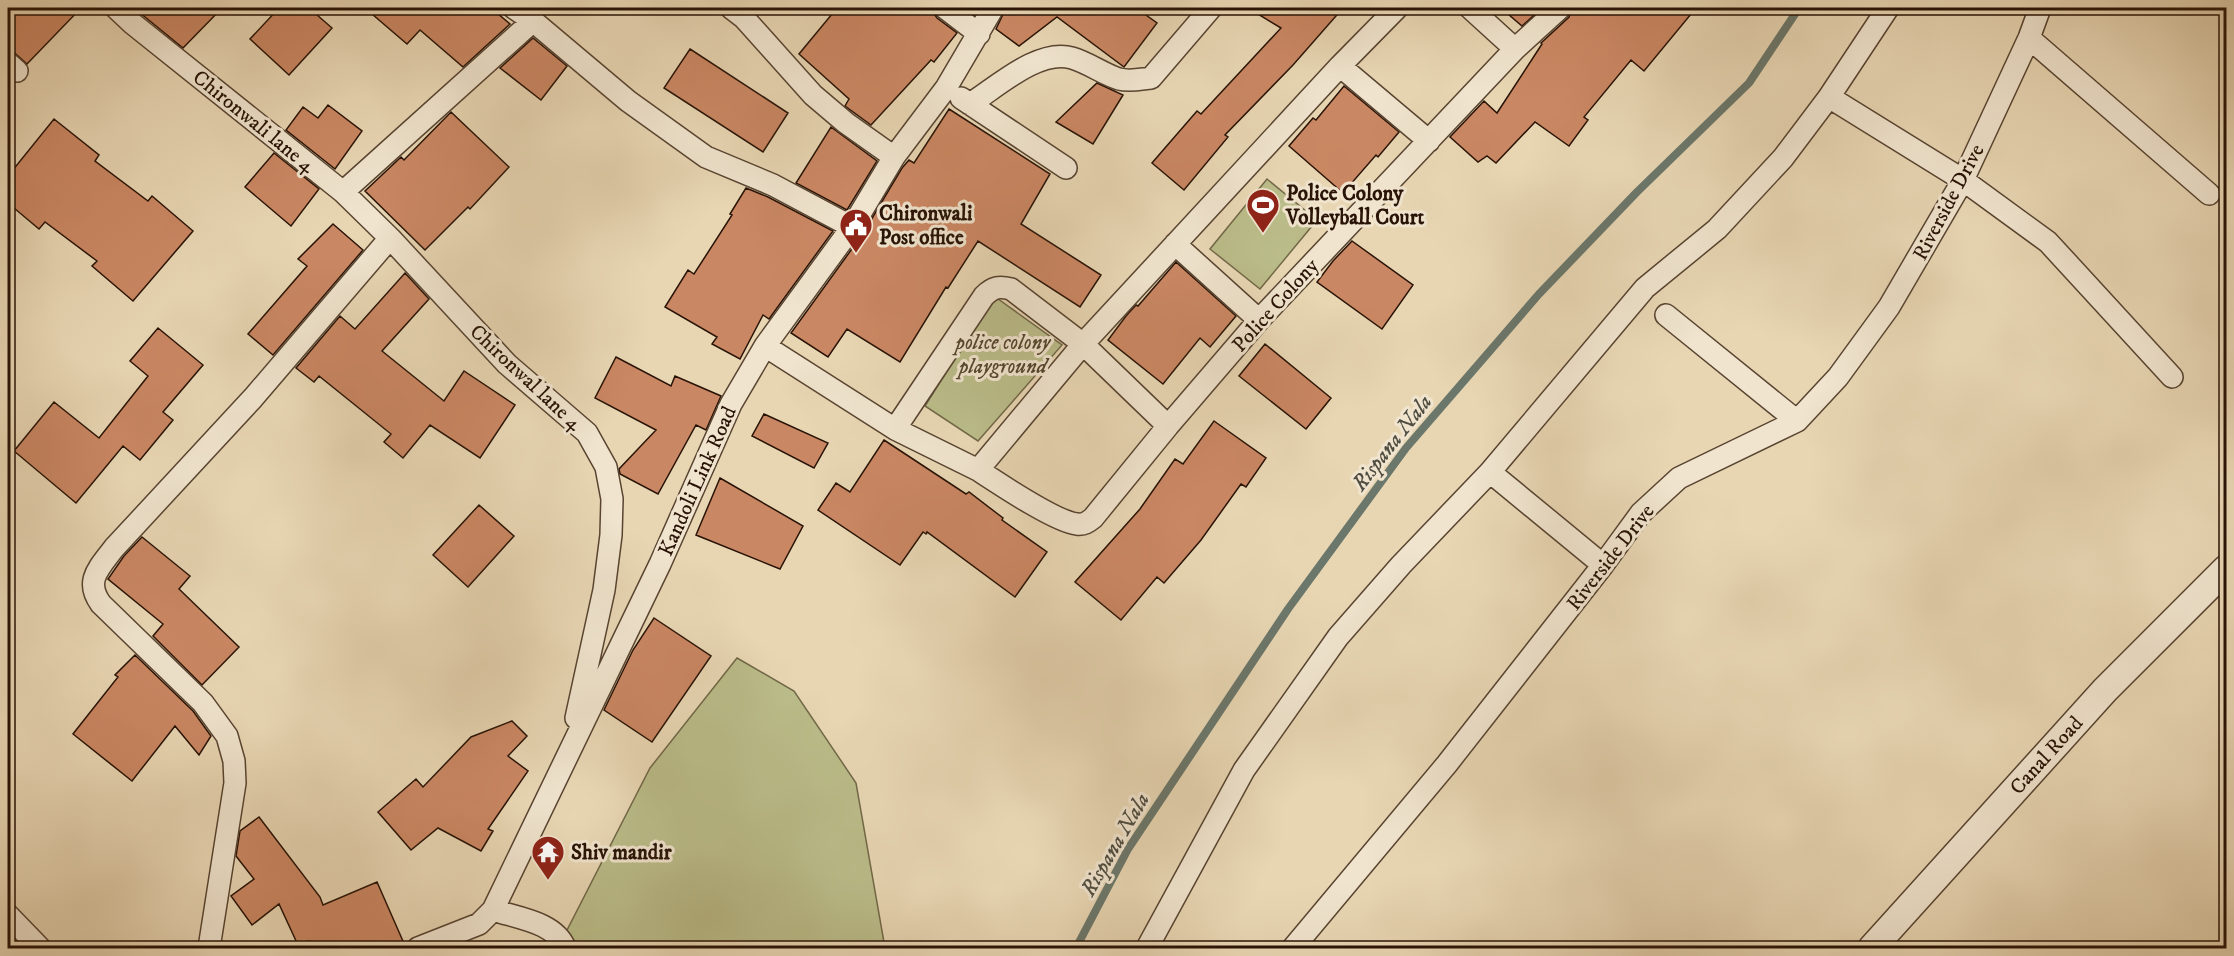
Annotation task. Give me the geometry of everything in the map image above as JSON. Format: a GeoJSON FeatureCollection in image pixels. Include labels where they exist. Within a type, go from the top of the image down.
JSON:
{"type":"FeatureCollection","features":[{"type":"Feature","properties":{"kind":"street","name":"Chironwali lane 4"},"geometry":{"type":"LineString","coordinates":[[116,8],[343,192],[390,238]]}},
{"type":"Feature","properties":{"kind":"street"},"geometry":{"type":"LineString","coordinates":[[514,8],[533,21],[628,101],[706,157],[773,185],[852,227]]}},
{"type":"Feature","properties":{"kind":"street"},"geometry":{"type":"LineString","coordinates":[[731,8],[744,18],[813,95],[846,123],[894,158]]}},
{"type":"Feature","properties":{"kind":"street"},"geometry":{"type":"LineString","coordinates":[[945,8],[979,34]]}},
{"type":"Feature","properties":{"kind":"street","name":"Kandoli Link Road"},"geometry":{"type":"LineString","coordinates":[[418,948],[479,924],[493,910],[660,564],[731,404],[765,346],[852,227],[894,158],[946,88],[993,8]]}},
{"type":"Feature","properties":{"kind":"street"},"geometry":{"type":"LineString","coordinates":[[970,104],[1029,65],[1056,56],[1072,58],[1119,79],[1151,78],[1211,8]]}},
{"type":"Feature","properties":{"kind":"street"},"geometry":{"type":"LineString","coordinates":[[765,346],[895,429],[978,470],[1083,344],[1340,66],[1397,8]]}},
{"type":"Feature","properties":{"kind":"street"},"geometry":{"type":"LineString","coordinates":[[1470,8],[1515,50]]}},
{"type":"Feature","properties":{"kind":"street","name":"Police Colony"},"geometry":{"type":"LineString","coordinates":[[978,470],[1060,519],[1076,524],[1086,524],[1094,518],[1168,426],[1259,320],[1515,50],[1560,8]]}},
{"type":"Feature","properties":{"kind":"street"},"geometry":{"type":"LineString","coordinates":[[1147,948],[1244,770],[1338,637],[1401,565],[1490,472],[1645,288],[1718,229],[1783,158],[1829,97],[1888,8]]}},
{"type":"Feature","properties":{"kind":"street","name":"Riverside Drive"},"geometry":{"type":"LineString","coordinates":[[1293,948],[1447,764],[1603,566],[1641,513],[1679,478],[1797,422],[1838,377],[1889,307],[1963,180],[2029,38],[2040,8]]}},
{"type":"Feature","properties":{"kind":"street"},"geometry":{"type":"LineString","coordinates":[[343,192],[533,21]]}},
{"type":"Feature","properties":{"kind":"street"},"geometry":{"type":"LineString","coordinates":[[2029,38],[2209,194]]}},
{"type":"Feature","properties":{"kind":"street"},"geometry":{"type":"LineString","coordinates":[[1340,66],[1429,141]]}},
{"type":"Feature","properties":{"kind":"street"},"geometry":{"type":"LineString","coordinates":[[946,88],[1066,168]]}},
{"type":"Feature","properties":{"kind":"street"},"geometry":{"type":"LineString","coordinates":[[1829,97],[1963,180],[2048,242],[2172,377]]}},
{"type":"Feature","properties":{"kind":"street"},"geometry":{"type":"LineString","coordinates":[[209,948],[235,783],[234,761],[227,736],[203,703],[101,604],[94,594],[92,582],[114,548],[253,398],[390,238]]}},
{"type":"Feature","properties":{"kind":"street","name":"Chironwal lane 4"},"geometry":{"type":"LineString","coordinates":[[390,238],[507,364],[587,433],[606,467],[612,500],[611,535],[604,590],[569,751]]}},
{"type":"Feature","properties":{"kind":"street"},"geometry":{"type":"LineString","coordinates":[[1175,244],[1259,320]]}},
{"type":"Feature","properties":{"kind":"street"},"geometry":{"type":"LineString","coordinates":[[895,429],[984,296],[991,289],[1000,286],[1011,289],[1083,344],[1168,426]]}},
{"type":"Feature","properties":{"kind":"street"},"geometry":{"type":"LineString","coordinates":[[1666,315],[1797,422]]}},
{"type":"Feature","properties":{"kind":"street"},"geometry":{"type":"LineString","coordinates":[[1490,472],[1603,566]]}},
{"type":"Feature","properties":{"kind":"street","name":"Canal Road"},"geometry":{"type":"LineString","coordinates":[[1872,948],[2105,690],[2226,569]]}},
{"type":"Feature","properties":{"kind":"street"},"geometry":{"type":"LineString","coordinates":[[493,910],[551,930],[561,938],[565,948]]}},
{"type":"Feature","properties":{"kind":"street"},"geometry":{"type":"LineString","coordinates":[[8,915],[40,948]]}},
{"type":"Feature","properties":{"kind":"green space","name":"Police Colony Volleyball Court"},"geometry":{"type":"Polygon","coordinates":[[[1267,179],[1317,220],[1260,289],[1210,249],[1267,179]]]}},
{"type":"Feature","properties":{"kind":"green space","name":"police colony playground"},"geometry":{"type":"Polygon","coordinates":[[[994,296],[1062,345],[978,441],[925,406],[994,296]]]}},
{"type":"Feature","properties":{"kind":"green space"},"geometry":{"type":"Polygon","coordinates":[[[737,658],[794,691],[856,783],[885,948],[569,948],[564,936],[650,768],[737,658]]]}},
{"type":"Feature","properties":{"kind":"building"},"geometry":{"type":"Polygon","coordinates":[[[8,8],[81,8],[27,64],[8,47],[8,8]]]}},
{"type":"Feature","properties":{"kind":"building"},"geometry":{"type":"Polygon","coordinates":[[[134,8],[222,8],[183,48],[134,8]]]}},
{"type":"Feature","properties":{"kind":"building"},"geometry":{"type":"Polygon","coordinates":[[[279,8],[309,8],[332,28],[289,75],[250,39],[279,8]]]}},
{"type":"Feature","properties":{"kind":"building"},"geometry":{"type":"Polygon","coordinates":[[[365,8],[491,8],[510,24],[463,67],[420,30],[407,44],[365,8]]]}},
{"type":"Feature","properties":{"kind":"building"},"geometry":{"type":"Polygon","coordinates":[[[837,8],[930,8],[937,18],[957,33],[934,62],[931,60],[871,125],[845,106],[849,99],[799,54],[837,8]]]}},
{"type":"Feature","properties":{"kind":"building"},"geometry":{"type":"Polygon","coordinates":[[[1006,8],[1136,8],[1157,23],[1124,67],[1057,17],[1019,46],[996,29],[1006,8]]]}},
{"type":"Feature","properties":{"kind":"building"},"geometry":{"type":"Polygon","coordinates":[[[1248,8],[1343,8],[1293,65],[1225,135],[1228,137],[1184,190],[1152,163],[1197,111],[1201,114],[1281,28],[1248,8]]]}},
{"type":"Feature","properties":{"kind":"building"},"geometry":{"type":"Polygon","coordinates":[[[1501,8],[1542,8],[1522,26],[1501,8]]]}},
{"type":"Feature","properties":{"kind":"building"},"geometry":{"type":"Polygon","coordinates":[[[1572,8],[1696,8],[1644,71],[1631,60],[1584,117],[1588,120],[1569,146],[1535,122],[1496,163],[1487,156],[1478,162],[1450,137],[1484,101],[1497,113],[1541,43],[1569,17],[1572,8]]]}},
{"type":"Feature","properties":{"kind":"building"},"geometry":{"type":"Polygon","coordinates":[[[533,38],[567,66],[541,100],[500,68],[533,38]]]}},
{"type":"Feature","properties":{"kind":"building"},"geometry":{"type":"Polygon","coordinates":[[[690,49],[788,113],[763,152],[664,88],[690,49]]]}},
{"type":"Feature","properties":{"kind":"building"},"geometry":{"type":"Polygon","coordinates":[[[1097,83],[1123,95],[1093,144],[1056,122],[1097,83]]]}},
{"type":"Feature","properties":{"kind":"building"},"geometry":{"type":"Polygon","coordinates":[[[1344,86],[1399,132],[1343,193],[1289,146],[1313,118],[1316,120],[1344,86]]]}},
{"type":"Feature","properties":{"kind":"building"},"geometry":{"type":"Polygon","coordinates":[[[328,105],[362,131],[335,169],[286,130],[303,107],[318,118],[328,105]]]}},
{"type":"Feature","properties":{"kind":"building"},"geometry":{"type":"Polygon","coordinates":[[[949,109],[1050,174],[1021,224],[1101,275],[1080,307],[978,241],[948,288],[946,287],[900,362],[847,329],[828,357],[791,333],[862,235],[902,168],[909,160],[914,163],[949,109]]]}},
{"type":"Feature","properties":{"kind":"building"},"geometry":{"type":"Polygon","coordinates":[[[451,112],[509,167],[470,209],[468,207],[425,250],[365,191],[401,157],[404,160],[451,112]]]}},
{"type":"Feature","properties":{"kind":"building"},"geometry":{"type":"Polygon","coordinates":[[[54,119],[99,155],[95,161],[148,201],[152,196],[193,231],[133,301],[92,266],[97,261],[45,222],[39,229],[8,203],[8,176],[54,119]]]}},
{"type":"Feature","properties":{"kind":"building"},"geometry":{"type":"Polygon","coordinates":[[[831,127],[877,161],[847,210],[796,183],[831,127]]]}},
{"type":"Feature","properties":{"kind":"building"},"geometry":{"type":"Polygon","coordinates":[[[274,153],[319,189],[291,226],[245,187],[274,153]]]}},
{"type":"Feature","properties":{"kind":"building"},"geometry":{"type":"Polygon","coordinates":[[[746,188],[833,231],[769,319],[763,315],[740,359],[712,344],[717,337],[665,307],[688,270],[694,274],[732,215],[730,214],[746,188]]]}},
{"type":"Feature","properties":{"kind":"building"},"geometry":{"type":"Polygon","coordinates":[[[333,224],[363,250],[273,355],[248,334],[307,266],[298,259],[333,224]]]}},
{"type":"Feature","properties":{"kind":"building"},"geometry":{"type":"Polygon","coordinates":[[[1352,241],[1413,285],[1382,329],[1317,282],[1352,241]]]}},
{"type":"Feature","properties":{"kind":"building"},"geometry":{"type":"Polygon","coordinates":[[[1176,262],[1236,316],[1210,347],[1200,338],[1163,384],[1108,340],[1126,316],[1136,305],[1138,306],[1176,262]]]}},
{"type":"Feature","properties":{"kind":"building"},"geometry":{"type":"Polygon","coordinates":[[[405,273],[429,299],[382,351],[444,401],[464,371],[515,405],[480,458],[430,425],[403,458],[384,442],[391,434],[319,376],[314,382],[296,368],[340,316],[355,329],[405,273]]]}},
{"type":"Feature","properties":{"kind":"building"},"geometry":{"type":"Polygon","coordinates":[[[158,328],[203,365],[163,412],[173,420],[140,460],[123,446],[76,503],[14,451],[54,402],[99,438],[148,376],[130,361],[158,328]]]}},
{"type":"Feature","properties":{"kind":"building"},"geometry":{"type":"Polygon","coordinates":[[[1265,344],[1331,398],[1306,429],[1239,376],[1265,344]]]}},
{"type":"Feature","properties":{"kind":"building"},"geometry":{"type":"Polygon","coordinates":[[[616,357],[671,386],[675,376],[721,396],[706,430],[696,425],[658,494],[620,474],[619,469],[656,430],[595,398],[616,357]]]}},
{"type":"Feature","properties":{"kind":"building"},"geometry":{"type":"Polygon","coordinates":[[[764,414],[828,443],[814,468],[752,436],[764,414]]]}},
{"type":"Feature","properties":{"kind":"building"},"geometry":{"type":"Polygon","coordinates":[[[1214,421],[1266,458],[1246,487],[1241,484],[1201,540],[1164,583],[1157,577],[1121,620],[1075,582],[1140,509],[1175,459],[1183,464],[1214,421]]]}},
{"type":"Feature","properties":{"kind":"building"},"geometry":{"type":"Polygon","coordinates":[[[884,440],[966,494],[969,492],[1003,518],[1002,520],[1047,552],[1015,597],[927,532],[926,534],[923,532],[900,565],[818,510],[836,483],[850,492],[884,440]]]}},
{"type":"Feature","properties":{"kind":"building"},"geometry":{"type":"Polygon","coordinates":[[[720,478],[803,526],[780,569],[696,535],[720,478]]]}},
{"type":"Feature","properties":{"kind":"building"},"geometry":{"type":"Polygon","coordinates":[[[479,505],[514,536],[468,587],[433,555],[479,505]]]}},
{"type":"Feature","properties":{"kind":"building"},"geometry":{"type":"Polygon","coordinates":[[[142,537],[190,576],[179,589],[239,647],[202,685],[153,636],[163,624],[108,579],[124,556],[142,537]]]}},
{"type":"Feature","properties":{"kind":"building"},"geometry":{"type":"Polygon","coordinates":[[[654,618],[711,656],[652,742],[604,710],[633,650],[654,618]]]}},
{"type":"Feature","properties":{"kind":"building"},"geometry":{"type":"Polygon","coordinates":[[[135,655],[193,711],[211,736],[199,755],[175,726],[132,781],[73,734],[118,677],[115,675],[135,655]]]}},
{"type":"Feature","properties":{"kind":"building"},"geometry":{"type":"Polygon","coordinates":[[[512,721],[527,736],[508,756],[528,771],[488,829],[493,831],[481,851],[438,828],[411,850],[378,812],[416,779],[423,787],[471,737],[512,721]]]}},
{"type":"Feature","properties":{"kind":"building"},"geometry":{"type":"Polygon","coordinates":[[[259,817],[320,897],[323,905],[377,882],[406,948],[313,948],[310,941],[297,943],[279,904],[252,925],[231,896],[254,879],[236,856],[240,831],[259,817]]]}},
{"type":"Feature","properties":{"kind":"waterway","name":"Rispana Nala"},"geometry":{"type":"LineString","coordinates":[[1076,948],[1128,849],[1288,609],[1406,448],[1539,294],[1637,192],[1749,83],[1799,8]]}},
{"type":"Feature","properties":{"kind":"place","name":"Police Colony Volleyball Court"},"geometry":{"type":"Point","coordinates":[1263,234]}},
{"type":"Feature","properties":{"kind":"place","name":"Chironwali Post office"},"geometry":{"type":"Point","coordinates":[856,254]}},
{"type":"Feature","properties":{"kind":"place","name":"Shiv mandir"},"geometry":{"type":"Point","coordinates":[548,881]}}]}
